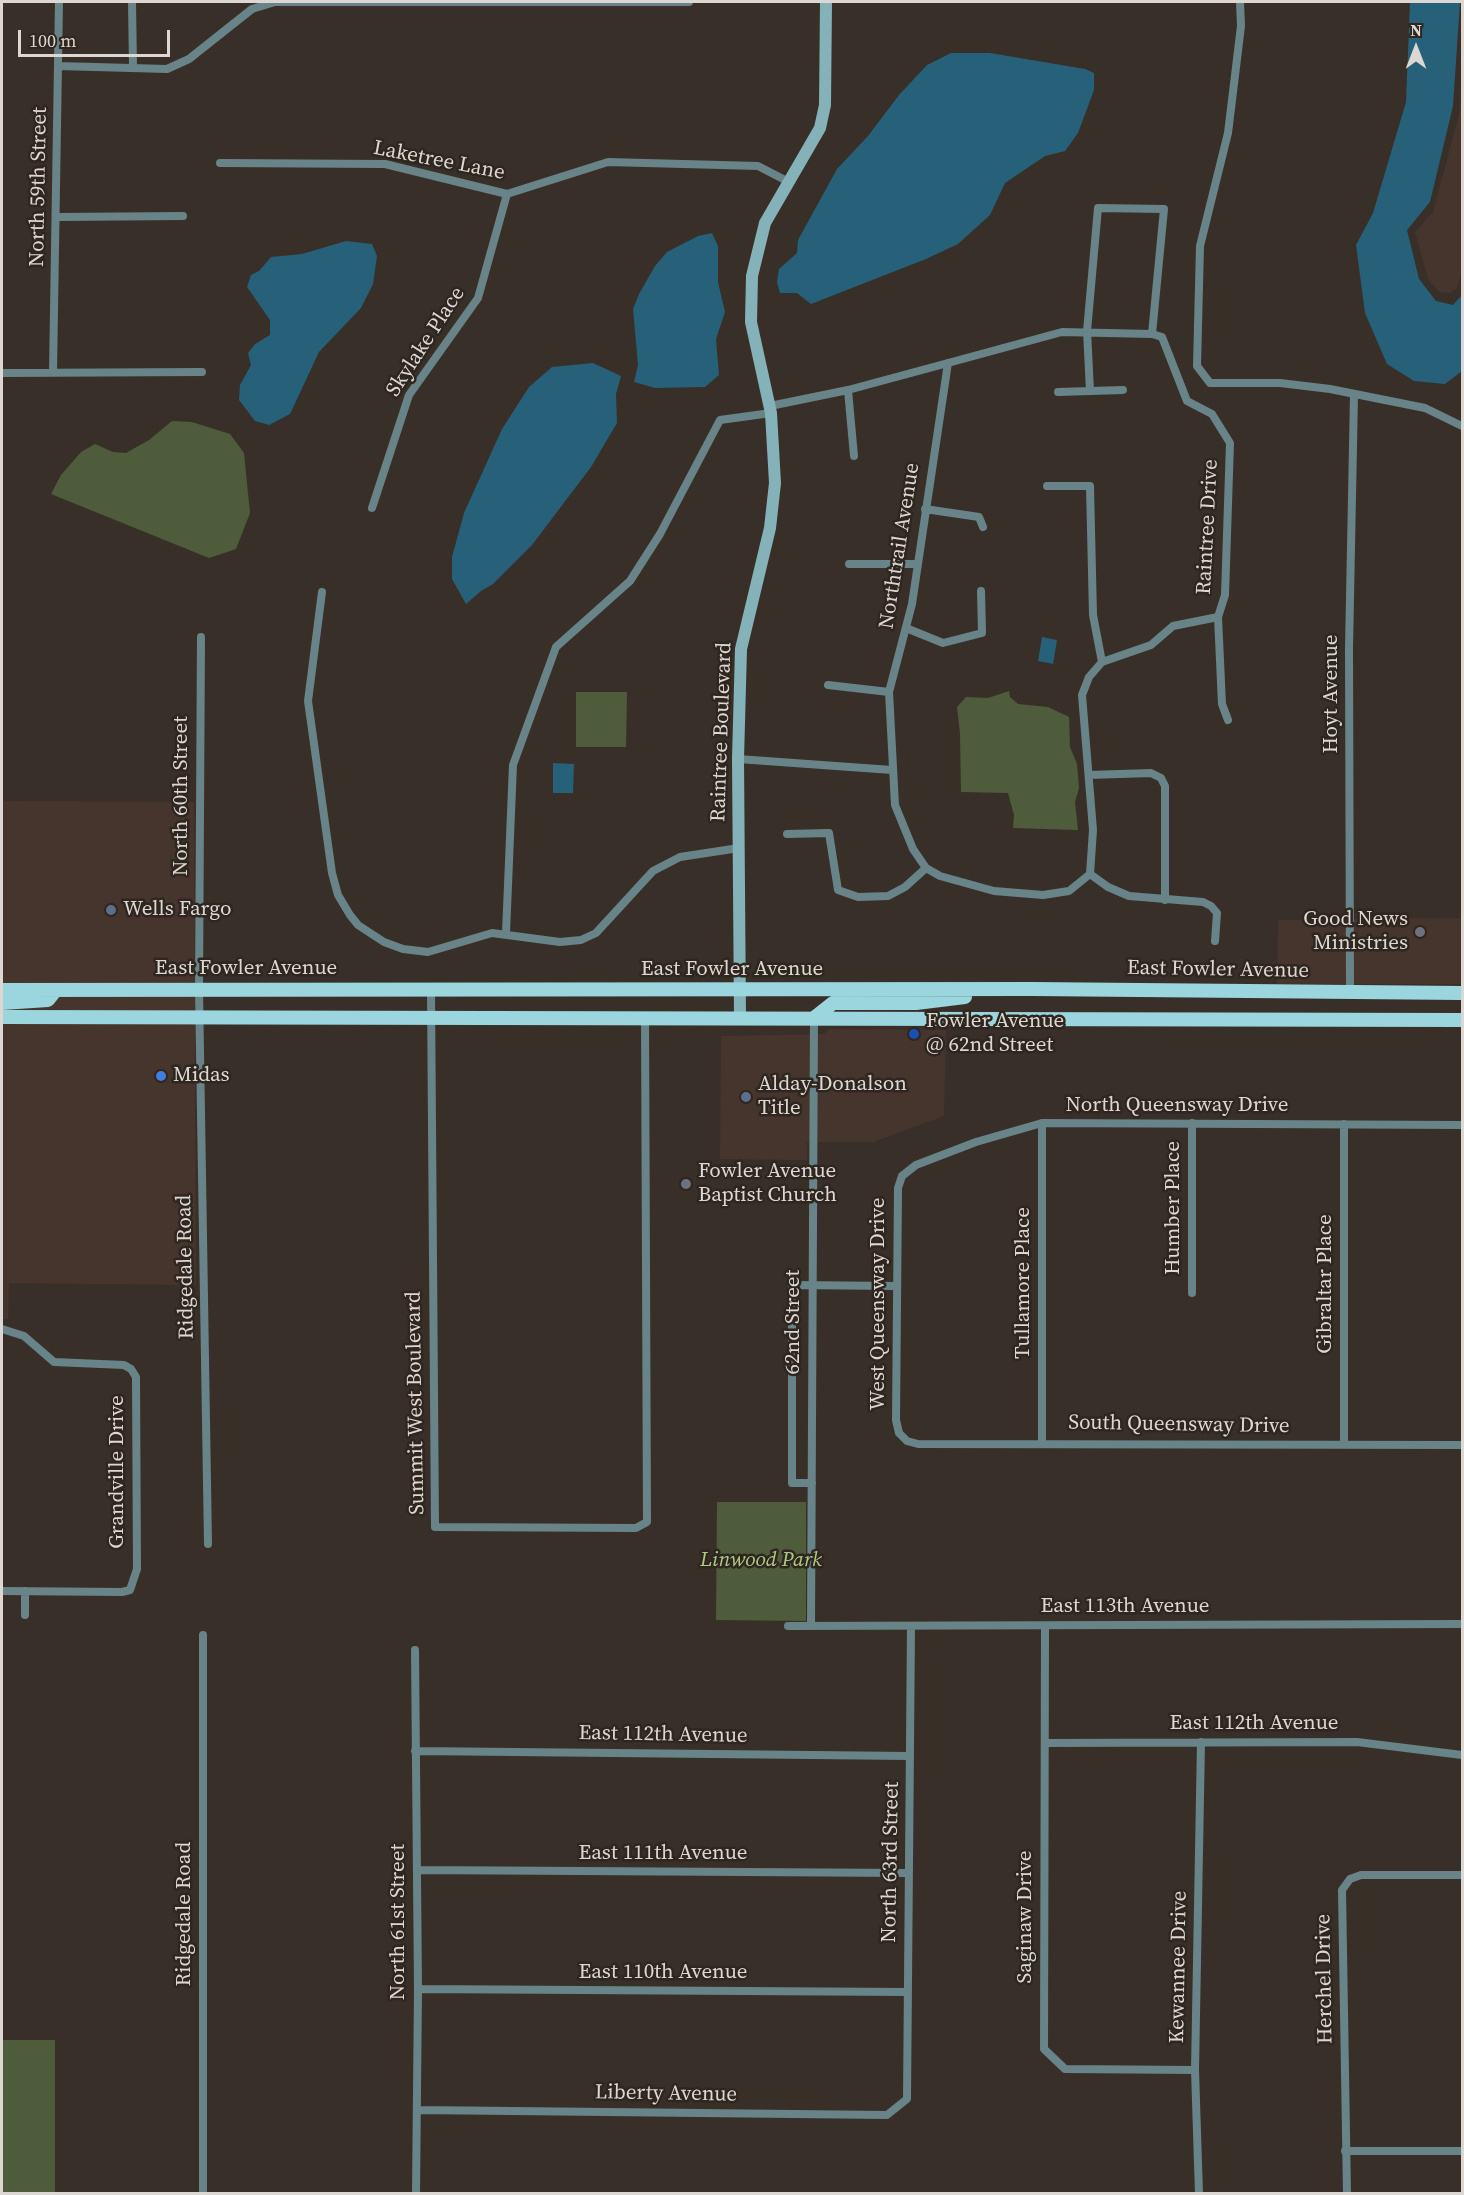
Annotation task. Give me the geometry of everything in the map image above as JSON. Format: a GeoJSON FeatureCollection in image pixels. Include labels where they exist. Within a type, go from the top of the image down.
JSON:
{"type":"FeatureCollection","features":[{"type":"Feature","properties":{"kind":"main road","name":"East Fowler Avenue"},"geometry":{"type":"LineString","coordinates":[[2,990],[1032,989],[1462,993]]}},
{"type":"Feature","properties":{"kind":"main road"},"geometry":{"type":"LineString","coordinates":[[814,1018],[832,1003],[916,1003],[1032,989]]}},
{"type":"Feature","properties":{"kind":"main road"},"geometry":{"type":"LineString","coordinates":[[2,1003],[48,1000],[56,990]]}},
{"type":"Feature","properties":{"kind":"main road"},"geometry":{"type":"LineString","coordinates":[[2,1017],[1462,1020]]}},
{"type":"Feature","properties":{"kind":"street","name":"North 59th Street"},"geometry":{"type":"LineString","coordinates":[[53,372],[59,2]]}},
{"type":"Feature","properties":{"kind":"street"},"geometry":{"type":"LineString","coordinates":[[132,2],[133,67]]}},
{"type":"Feature","properties":{"kind":"street"},"geometry":{"type":"LineString","coordinates":[[58,66],[166,69],[189,58],[252,9],[275,2],[688,2]]}},
{"type":"Feature","properties":{"kind":"street","name":"Raintree Boulevard"},"geometry":{"type":"LineString","coordinates":[[740,1018],[738,759],[741,649],[773,505],[775,483],[771,410],[751,322],[752,276],[765,223],[787,181],[809,151],[820,128],[825,105],[826,2]]}},
{"type":"Feature","properties":{"kind":"street"},"geometry":{"type":"LineString","coordinates":[[1240,2],[1241,27],[1228,133],[1200,246],[1197,366],[1210,383],[1280,383],[1330,389],[1425,408],[1462,426]]}},
{"type":"Feature","properties":{"kind":"street","name":"Laketree Lane"},"geometry":{"type":"LineString","coordinates":[[220,163],[385,164],[507,194],[608,162],[758,166],[787,181]]}},
{"type":"Feature","properties":{"kind":"street","name":"Skylake Place"},"geometry":{"type":"LineString","coordinates":[[372,507],[409,395],[478,298],[507,194]]}},
{"type":"Feature","properties":{"kind":"street"},"geometry":{"type":"LineString","coordinates":[[506,933],[513,765],[556,647],[630,581],[660,534],[720,420],[771,410],[1062,332],[1087,331],[1152,334],[1164,209],[1098,208],[1087,331],[1090,391]]}},
{"type":"Feature","properties":{"kind":"street"},"geometry":{"type":"LineString","coordinates":[[57,217],[183,216]]}},
{"type":"Feature","properties":{"kind":"street","name":"Raintree Drive"},"geometry":{"type":"LineString","coordinates":[[1102,662],[1151,645],[1173,626],[1218,617],[1225,595],[1230,443],[1212,414],[1187,401],[1162,337],[1152,334]]}},
{"type":"Feature","properties":{"kind":"street","name":"Northtrail Avenue"},"geometry":{"type":"LineString","coordinates":[[892,770],[889,692],[906,628],[918,564],[948,363]]}},
{"type":"Feature","properties":{"kind":"street"},"geometry":{"type":"LineString","coordinates":[[2,373],[202,372]]}},
{"type":"Feature","properties":{"kind":"street"},"geometry":{"type":"LineString","coordinates":[[848,390],[854,456]]}},
{"type":"Feature","properties":{"kind":"street"},"geometry":{"type":"LineString","coordinates":[[1058,392],[1123,390]]}},
{"type":"Feature","properties":{"kind":"street","name":"Hoyt Avenue"},"geometry":{"type":"LineString","coordinates":[[1350,992],[1349,650],[1354,395]]}},
{"type":"Feature","properties":{"kind":"street"},"geometry":{"type":"LineString","coordinates":[[738,759],[892,770],[895,805],[913,849],[926,868],[947,879],[994,891],[1043,895],[1069,891],[1090,874],[1093,830],[1082,695],[1089,677],[1102,662],[1093,615],[1090,486],[1047,486]]}},
{"type":"Feature","properties":{"kind":"street"},"geometry":{"type":"LineString","coordinates":[[925,509],[979,517],[983,527]]}},
{"type":"Feature","properties":{"kind":"street"},"geometry":{"type":"LineString","coordinates":[[849,564],[918,564]]}},
{"type":"Feature","properties":{"kind":"street"},"geometry":{"type":"LineString","coordinates":[[906,628],[943,643],[982,633],[981,591]]}},
{"type":"Feature","properties":{"kind":"street"},"geometry":{"type":"LineString","coordinates":[[322,592],[308,707],[332,873],[343,906],[369,933],[403,949],[428,952],[442,950],[484,935],[506,933],[560,942],[581,940],[596,933],[653,871],[680,857],[739,848]]}},
{"type":"Feature","properties":{"kind":"street"},"geometry":{"type":"LineString","coordinates":[[1218,617],[1222,704],[1228,720]]}},
{"type":"Feature","properties":{"kind":"street","name":"North 60th Street"},"geometry":{"type":"LineString","coordinates":[[199,990],[201,637]]}},
{"type":"Feature","properties":{"kind":"street"},"geometry":{"type":"LineString","coordinates":[[828,685],[870,688],[889,692]]}},
{"type":"Feature","properties":{"kind":"street"},"geometry":{"type":"LineString","coordinates":[[1089,774],[1151,773],[1161,778],[1165,786],[1165,900]]}},
{"type":"Feature","properties":{"kind":"street"},"geometry":{"type":"LineString","coordinates":[[787,834],[829,833],[838,890],[858,897],[888,896],[905,887],[926,868]]}},
{"type":"Feature","properties":{"kind":"street"},"geometry":{"type":"LineString","coordinates":[[1090,874],[1108,887],[1129,896],[1203,902],[1211,906],[1217,913],[1215,941]]}},
{"type":"Feature","properties":{"kind":"street","name":"Ridgedale Road"},"geometry":{"type":"LineString","coordinates":[[199,990],[208,1545]]}},
{"type":"Feature","properties":{"kind":"street","name":"Summit West Boulevard"},"geometry":{"type":"LineString","coordinates":[[431,991],[435,1527],[636,1528],[647,1522],[645,1017]]}},
{"type":"Feature","properties":{"kind":"street","name":"62nd Street"},"geometry":{"type":"LineString","coordinates":[[811,1626],[814,1018]]}},
{"type":"Feature","properties":{"kind":"street","name":"North Queensway Drive"},"geometry":{"type":"LineString","coordinates":[[902,1176],[916,1165],[966,1146],[1042,1123],[1462,1125]]}},
{"type":"Feature","properties":{"kind":"street","name":"Tullamore Place"},"geometry":{"type":"LineString","coordinates":[[1042,1123],[1042,1442]]}},
{"type":"Feature","properties":{"kind":"street","name":"Humber Place"},"geometry":{"type":"LineString","coordinates":[[1192,1123],[1192,1293]]}},
{"type":"Feature","properties":{"kind":"street","name":"Gibraltar Place"},"geometry":{"type":"LineString","coordinates":[[1344,1124],[1344,1445]]}},
{"type":"Feature","properties":{"kind":"street","name":"West Queensway Drive"},"geometry":{"type":"LineString","coordinates":[[899,1433],[896,1420],[898,1188],[902,1176]]}},
{"type":"Feature","properties":{"kind":"street"},"geometry":{"type":"LineString","coordinates":[[812,1483],[792,1483],[792,1285],[897,1286]]}},
{"type":"Feature","properties":{"kind":"street","name":"Grandville Drive"},"geometry":{"type":"LineString","coordinates":[[2,1329],[24,1336],[54,1362],[124,1365],[131,1369],[136,1377],[135,1581],[130,1590],[122,1592],[2,1591]]}},
{"type":"Feature","properties":{"kind":"street","name":"South Queensway Drive"},"geometry":{"type":"LineString","coordinates":[[899,1433],[907,1441],[918,1444],[1042,1442],[1462,1444]]}},
{"type":"Feature","properties":{"kind":"street"},"geometry":{"type":"LineString","coordinates":[[25,1591],[25,1615]]}},
{"type":"Feature","properties":{"kind":"street","name":"East 113th Avenue"},"geometry":{"type":"LineString","coordinates":[[788,1626],[1462,1624]]}},
{"type":"Feature","properties":{"kind":"street","name":"North 63rd Street"},"geometry":{"type":"LineString","coordinates":[[908,2099],[911,1626]]}},
{"type":"Feature","properties":{"kind":"street","name":"Saginaw Drive"},"geometry":{"type":"LineString","coordinates":[[1045,1626],[1044,2049],[1065,2069],[1196,2070]]}},
{"type":"Feature","properties":{"kind":"street","name":"Ridgedale Road"},"geometry":{"type":"LineString","coordinates":[[203,1635],[203,2193]]}},
{"type":"Feature","properties":{"kind":"street","name":"North 61st Street"},"geometry":{"type":"LineString","coordinates":[[415,1650],[418,1989],[416,2193]]}},
{"type":"Feature","properties":{"kind":"street","name":"Kewannee Drive"},"geometry":{"type":"LineString","coordinates":[[1199,2193],[1196,2070],[1200,1742]]}},
{"type":"Feature","properties":{"kind":"street","name":"East 112th Avenue"},"geometry":{"type":"LineString","coordinates":[[1045,1743],[1357,1742],[1462,1755]]}},
{"type":"Feature","properties":{"kind":"street","name":"East 112th Avenue"},"geometry":{"type":"LineString","coordinates":[[416,1751],[910,1755]]}},
{"type":"Feature","properties":{"kind":"street","name":"East 111th Avenue"},"geometry":{"type":"LineString","coordinates":[[417,1870],[909,1873]]}},
{"type":"Feature","properties":{"kind":"street","name":"Herchel Drive"},"geometry":{"type":"LineString","coordinates":[[1347,2193],[1342,1890],[1350,1879],[1361,1875],[1462,1875]]}},
{"type":"Feature","properties":{"kind":"street","name":"East 110th Avenue"},"geometry":{"type":"LineString","coordinates":[[418,1989],[907,1992]]}},
{"type":"Feature","properties":{"kind":"street","name":"Liberty Avenue"},"geometry":{"type":"LineString","coordinates":[[418,2110],[887,2115],[908,2099]]}},
{"type":"Feature","properties":{"kind":"street"},"geometry":{"type":"LineString","coordinates":[[1345,2151],[1462,2151]]}},
{"type":"Feature","properties":{"kind":"shaded area"},"geometry":{"type":"Polygon","coordinates":[[[1462,57],[1462,271],[1457,288],[1450,293],[1439,292],[1428,279],[1415,232],[1433,212],[1460,111],[1462,57]]]}},
{"type":"Feature","properties":{"kind":"shaded area"},"geometry":{"type":"Polygon","coordinates":[[[2,801],[194,802],[196,1285],[9,1283],[8,1319],[2,1319],[2,801]]]}},
{"type":"Feature","properties":{"kind":"shaded area"},"geometry":{"type":"Polygon","coordinates":[[[1462,918],[1462,984],[1277,984],[1278,920],[1462,918]]]}},
{"type":"Feature","properties":{"kind":"shaded area"},"geometry":{"type":"Polygon","coordinates":[[[829,1029],[946,1030],[944,1116],[873,1142],[807,1142],[807,1160],[720,1159],[721,1036],[824,1034],[829,1029]]]}},
{"type":"Feature","properties":{"kind":"green space"},"geometry":{"type":"Polygon","coordinates":[[[172,421],[192,422],[230,434],[244,453],[250,513],[236,549],[209,558],[51,494],[61,475],[81,452],[95,444],[113,452],[126,453],[149,440],[172,421]]]}},
{"type":"Feature","properties":{"kind":"green space"},"geometry":{"type":"Polygon","coordinates":[[[1009,691],[1010,697],[1018,704],[1048,707],[1069,717],[1070,747],[1077,764],[1079,788],[1075,802],[1078,830],[1013,828],[1014,815],[1008,793],[961,792],[957,707],[966,697],[988,698],[1009,691]]]}},
{"type":"Feature","properties":{"kind":"green space"},"geometry":{"type":"Polygon","coordinates":[[[576,692],[627,692],[626,747],[576,747],[576,692]]]}},
{"type":"Feature","properties":{"kind":"green space","name":"Linwood Park"},"geometry":{"type":"Polygon","coordinates":[[[717,1502],[806,1502],[806,1621],[716,1620],[717,1502]]]}},
{"type":"Feature","properties":{"kind":"green space"},"geometry":{"type":"Polygon","coordinates":[[[2,2040],[55,2040],[55,2193],[2,2193],[2,2040]]]}},
{"type":"Feature","properties":{"kind":"water"},"geometry":{"type":"Polygon","coordinates":[[[1410,2],[1460,2],[1453,106],[1430,202],[1407,230],[1419,279],[1436,301],[1453,305],[1462,295],[1462,371],[1445,384],[1414,381],[1387,364],[1365,313],[1356,245],[1373,213],[1406,102],[1410,2]]]}},
{"type":"Feature","properties":{"kind":"water"},"geometry":{"type":"Polygon","coordinates":[[[951,53],[990,53],[1085,69],[1094,73],[1094,90],[1078,133],[1065,151],[1045,156],[1005,183],[990,215],[958,244],[811,304],[797,293],[780,293],[777,282],[779,269],[797,253],[798,240],[837,169],[868,136],[899,95],[927,65],[951,53]]]}},
{"type":"Feature","properties":{"kind":"water"},"geometry":{"type":"Polygon","coordinates":[[[712,233],[718,246],[718,282],[725,312],[716,339],[719,375],[705,387],[655,388],[634,382],[638,365],[633,309],[639,294],[655,266],[667,252],[698,236],[712,233]]]}},
{"type":"Feature","properties":{"kind":"water"},"geometry":{"type":"Polygon","coordinates":[[[346,241],[372,244],[377,256],[373,284],[361,308],[319,352],[290,414],[269,425],[255,421],[239,400],[240,385],[251,365],[248,353],[255,344],[270,335],[270,320],[247,287],[251,275],[259,271],[271,257],[302,254],[346,241]]]}},
{"type":"Feature","properties":{"kind":"water"},"geometry":{"type":"Polygon","coordinates":[[[593,363],[621,376],[616,394],[617,423],[591,467],[532,545],[493,584],[466,604],[452,579],[452,557],[464,513],[502,429],[529,387],[552,367],[593,363]]]}},
{"type":"Feature","properties":{"kind":"water"},"geometry":{"type":"Polygon","coordinates":[[[1042,637],[1057,640],[1053,664],[1038,661],[1042,637]]]}},
{"type":"Feature","properties":{"kind":"water"},"geometry":{"type":"Polygon","coordinates":[[[553,763],[574,764],[573,793],[553,793],[553,763]]]}},
{"type":"Feature","properties":{"kind":"place","name":"Wells Fargo"},"geometry":{"type":"Point","coordinates":[111,910]}},
{"type":"Feature","properties":{"kind":"place","name":"Good News Ministries"},"geometry":{"type":"Point","coordinates":[1420,932]}},
{"type":"Feature","properties":{"kind":"place","name":"Fowler Avenue @ 62nd Street"},"geometry":{"type":"Point","coordinates":[914,1034]}},
{"type":"Feature","properties":{"kind":"place","name":"Midas"},"geometry":{"type":"Point","coordinates":[161,1076]}},
{"type":"Feature","properties":{"kind":"place","name":"Alday-Donalson Title"},"geometry":{"type":"Point","coordinates":[746,1097]}},
{"type":"Feature","properties":{"kind":"place","name":"Fowler Avenue Baptist Church"},"geometry":{"type":"Point","coordinates":[686,1184]}}]}
